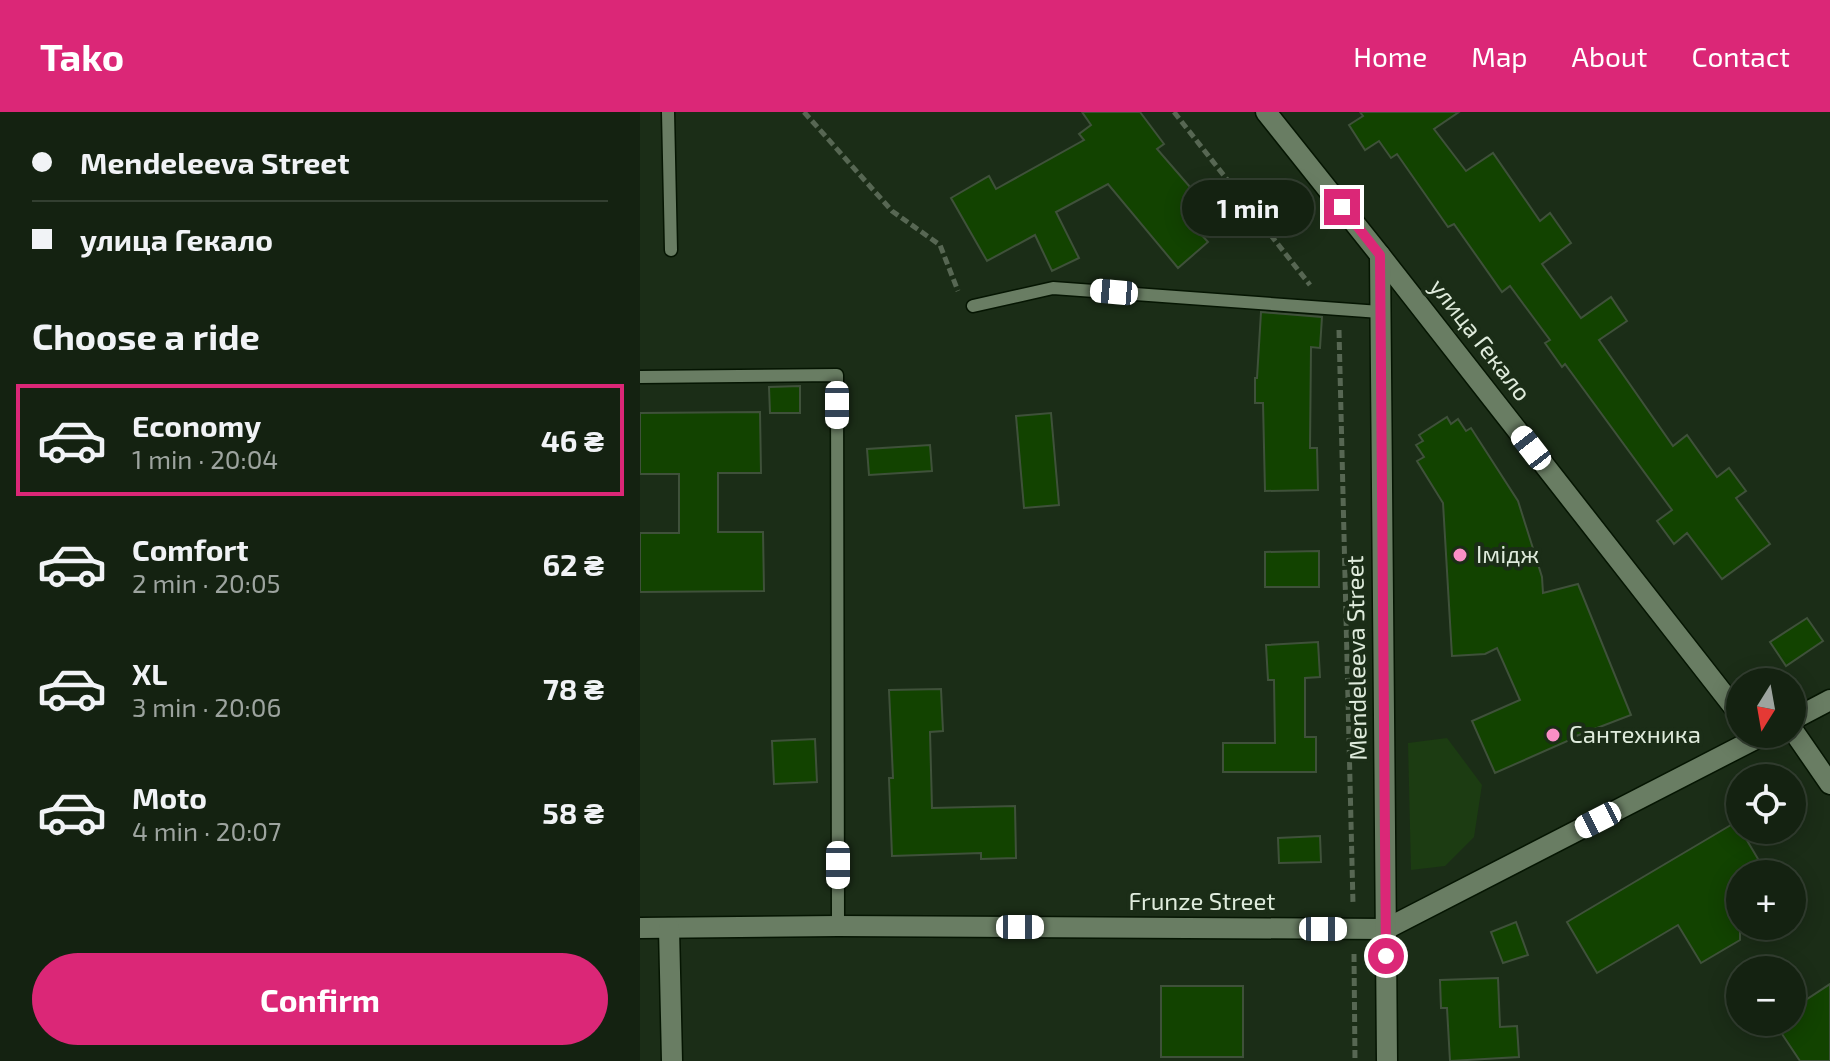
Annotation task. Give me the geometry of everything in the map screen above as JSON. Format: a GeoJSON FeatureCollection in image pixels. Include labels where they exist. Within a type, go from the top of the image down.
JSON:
{"type":"FeatureCollection","features":[{"type":"Feature","properties":{"kind":"street","name":"улица Гекало"},"geometry":{"type":"LineString","coordinates":[[1266,112],[1726,697]]}},
{"type":"Feature","properties":{"kind":"street","name":"Mendeleeva Street"},"geometry":{"type":"LineString","coordinates":[[1380,255],[1387,1061]]}},
{"type":"Feature","properties":{"kind":"street"},"geometry":{"type":"LineString","coordinates":[[1806,713],[1830,700]]}},
{"type":"Feature","properties":{"kind":"street","name":"Frunze Street"},"geometry":{"type":"LineString","coordinates":[[640,928],[1386,929],[1734,748]]}},
{"type":"Feature","properties":{"kind":"street"},"geometry":{"type":"LineString","coordinates":[[1805,748],[1830,784]]}},
{"type":"Feature","properties":{"kind":"street"},"geometry":{"type":"LineString","coordinates":[[669,928],[672,1061]]}},
{"type":"Feature","properties":{"kind":"lane"},"geometry":{"type":"LineString","coordinates":[[668,112],[671,250]]}},
{"type":"Feature","properties":{"kind":"lane"},"geometry":{"type":"LineString","coordinates":[[973,306],[1053,288],[1380,312]]}},
{"type":"Feature","properties":{"kind":"lane"},"geometry":{"type":"LineString","coordinates":[[640,377],[837,375],[838,926]]}},
{"type":"Feature","properties":{"kind":"path"},"geometry":{"type":"LineString","coordinates":[[804,112],[892,211],[940,245],[957,290],[973,306]]}},
{"type":"Feature","properties":{"kind":"path"},"geometry":{"type":"LineString","coordinates":[[1174,112],[1328,308],[1339,328],[1355,1061]]}},
{"type":"Feature","properties":{"kind":"green space"},"geometry":{"type":"Polygon","coordinates":[[[1447,738],[1482,785],[1474,837],[1445,866],[1411,870],[1408,743],[1447,738]]]}},
{"type":"Feature","properties":{"kind":"building"},"geometry":{"type":"Polygon","coordinates":[[[1082,112],[1140,112],[1164,144],[1157,149],[1216,217],[1199,232],[1208,242],[1178,268],[1108,184],[1056,212],[1079,258],[1052,271],[1035,235],[987,261],[951,198],[989,176],[996,189],[1084,140],[1079,134],[1091,125],[1082,112]]]}},
{"type":"Feature","properties":{"kind":"building"},"geometry":{"type":"Polygon","coordinates":[[[1360,112],[1459,112],[1434,129],[1466,171],[1493,153],[1540,221],[1550,213],[1571,243],[1542,264],[1581,318],[1611,297],[1627,321],[1599,340],[1673,446],[1687,435],[1717,477],[1729,468],[1746,491],[1736,498],[1770,544],[1722,579],[1687,533],[1674,544],[1657,521],[1672,510],[1565,364],[1562,367],[1545,343],[1550,340],[1510,286],[1502,292],[1454,224],[1448,227],[1397,154],[1391,158],[1379,141],[1365,150],[1349,125],[1363,116],[1360,112]]]}},
{"type":"Feature","properties":{"kind":"building"},"geometry":{"type":"Polygon","coordinates":[[[1261,312],[1322,317],[1320,348],[1311,347],[1310,448],[1317,448],[1318,490],[1265,491],[1263,403],[1255,403],[1261,312]]]}},
{"type":"Feature","properties":{"kind":"building"},"geometry":{"type":"Polygon","coordinates":[[[800,386],[800,413],[770,413],[769,387],[800,386]]]}},
{"type":"Feature","properties":{"kind":"building"},"geometry":{"type":"Polygon","coordinates":[[[760,412],[761,473],[718,473],[718,532],[763,532],[764,591],[640,592],[640,533],[679,533],[679,474],[640,474],[640,413],[760,412]]]}},
{"type":"Feature","properties":{"kind":"building"},"geometry":{"type":"Polygon","coordinates":[[[1051,413],[1059,505],[1024,508],[1016,416],[1051,413]]]}},
{"type":"Feature","properties":{"kind":"building"},"geometry":{"type":"Polygon","coordinates":[[[1447,417],[1451,424],[1458,419],[1466,431],[1471,428],[1518,501],[1542,577],[1543,593],[1578,584],[1631,715],[1495,773],[1472,721],[1520,700],[1497,648],[1485,654],[1452,656],[1443,503],[1417,461],[1424,457],[1416,445],[1423,441],[1419,435],[1447,417]]]}},
{"type":"Feature","properties":{"kind":"building"},"geometry":{"type":"Polygon","coordinates":[[[930,445],[932,471],[869,475],[867,449],[930,445]]]}},
{"type":"Feature","properties":{"kind":"building"},"geometry":{"type":"Polygon","coordinates":[[[1319,551],[1319,587],[1265,587],[1265,552],[1319,551]]]}},
{"type":"Feature","properties":{"kind":"building"},"geometry":{"type":"Polygon","coordinates":[[[1807,618],[1823,641],[1786,666],[1770,642],[1807,618]]]}},
{"type":"Feature","properties":{"kind":"building"},"geometry":{"type":"Polygon","coordinates":[[[1318,642],[1320,677],[1305,678],[1305,737],[1316,737],[1316,772],[1223,772],[1223,743],[1275,743],[1274,680],[1268,680],[1266,645],[1318,642]]]}},
{"type":"Feature","properties":{"kind":"building"},"geometry":{"type":"Polygon","coordinates":[[[941,689],[943,731],[930,732],[932,808],[1015,806],[1016,858],[981,859],[981,853],[892,856],[889,778],[893,778],[889,690],[941,689]]]}},
{"type":"Feature","properties":{"kind":"building"},"geometry":{"type":"Polygon","coordinates":[[[815,739],[817,782],[774,784],[772,741],[815,739]]]}},
{"type":"Feature","properties":{"kind":"building"},"geometry":{"type":"Polygon","coordinates":[[[1726,828],[1726,844],[1749,844],[1759,860],[1726,860],[1726,940],[1740,940],[1701,963],[1678,925],[1597,973],[1567,922],[1726,828]]]}},
{"type":"Feature","properties":{"kind":"building"},"geometry":{"type":"Polygon","coordinates":[[[1320,836],[1321,862],[1279,863],[1278,838],[1320,836]]]}},
{"type":"Feature","properties":{"kind":"building"},"geometry":{"type":"Polygon","coordinates":[[[1516,922],[1528,955],[1503,963],[1491,932],[1516,922]]]}},
{"type":"Feature","properties":{"kind":"building"},"geometry":{"type":"Polygon","coordinates":[[[1498,978],[1500,1027],[1517,1026],[1519,1057],[1450,1061],[1447,1008],[1441,1008],[1440,980],[1498,978]]]}},
{"type":"Feature","properties":{"kind":"building"},"geometry":{"type":"Polygon","coordinates":[[[1830,984],[1830,1061],[1800,1061],[1783,1036],[1806,1036],[1806,1000],[1830,984]]]}},
{"type":"Feature","properties":{"kind":"building"},"geometry":{"type":"Polygon","coordinates":[[[1161,986],[1243,986],[1243,1057],[1161,1057],[1161,986]]]}},
{"type":"Feature","properties":{"kind":"place","name":"Імідж"},"geometry":{"type":"Point","coordinates":[1460,555]}},
{"type":"Feature","properties":{"kind":"place","name":"Сантехника"},"geometry":{"type":"Point","coordinates":[1553,735]}},
{"type":"Feature","properties":{"kind":"route"},"geometry":{"type":"LineString","coordinates":[[1342,207],[1380,255],[1386,956]]}}]}
